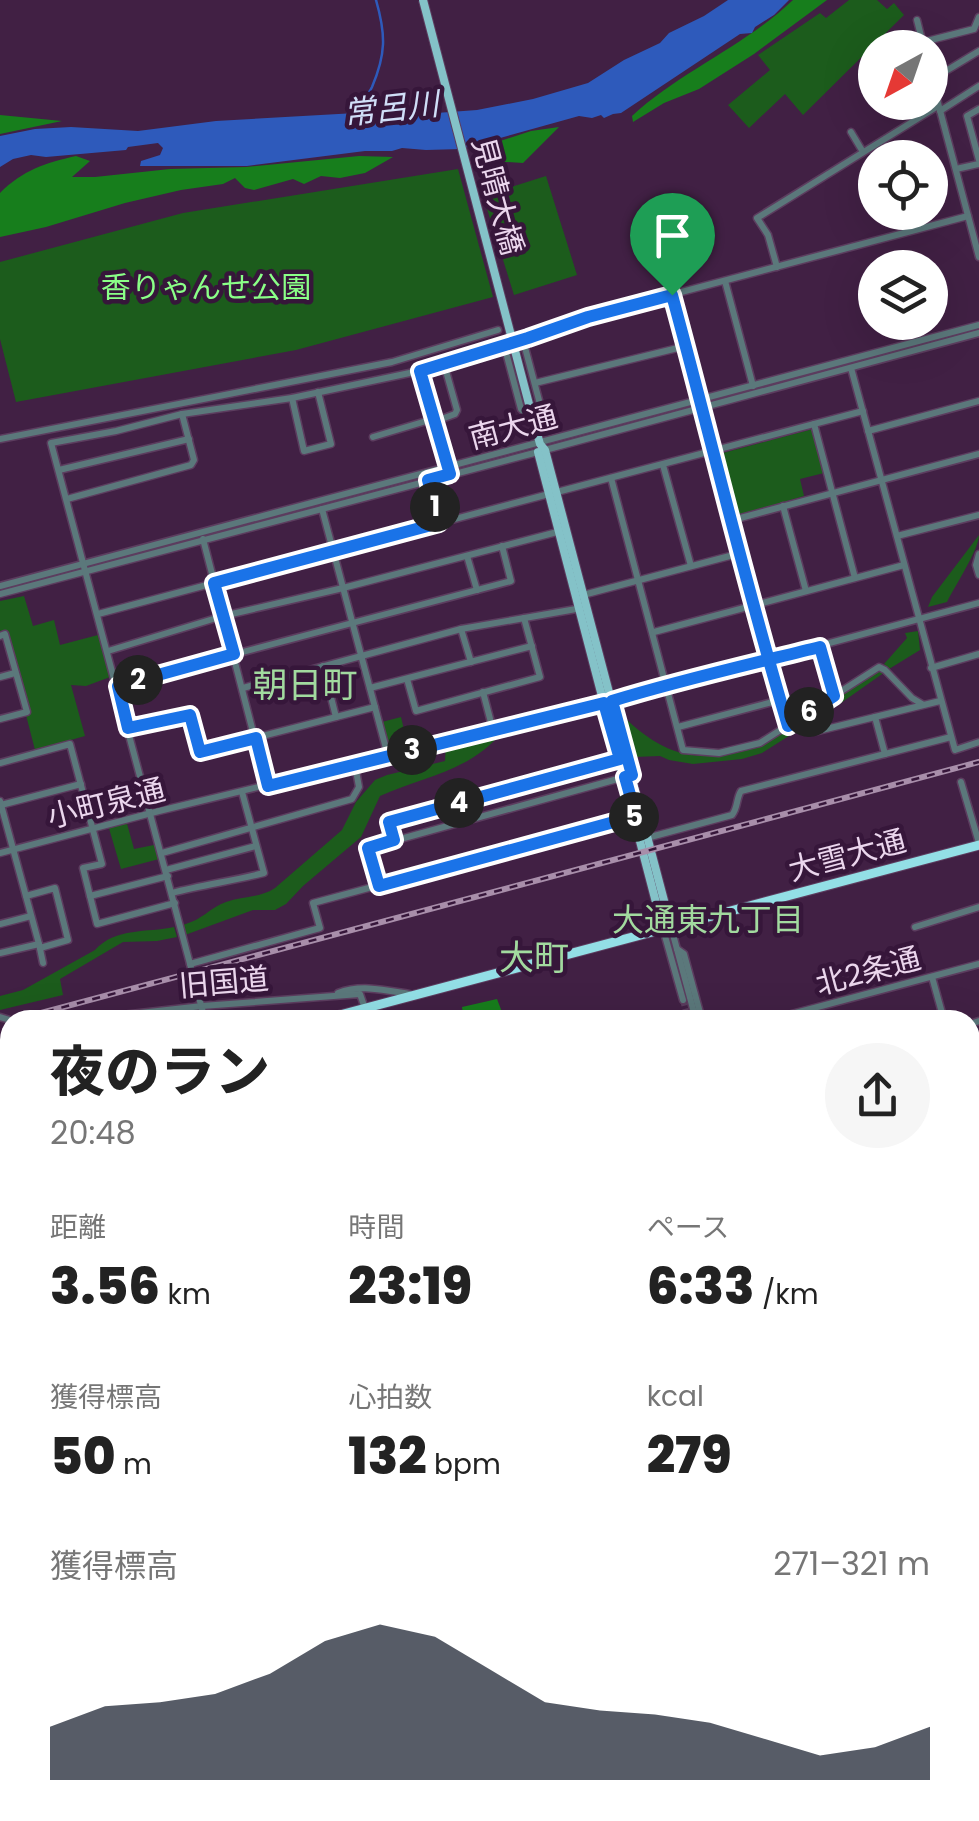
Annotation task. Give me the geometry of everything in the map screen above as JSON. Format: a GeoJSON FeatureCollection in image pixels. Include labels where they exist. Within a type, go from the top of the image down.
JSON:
{"type":"FeatureCollection","features":[{"type":"Feature","properties":{"kind":"highway","name":"大雪大通"},"geometry":{"type":"LineString","coordinates":[[358,1010],[979,844]]}},
{"type":"Feature","properties":{"kind":"main road","name":"見晴大橋"},"geometry":{"type":"LineString","coordinates":[[423,0],[608,702]]}},
{"type":"Feature","properties":{"kind":"main road"},"geometry":{"type":"LineString","coordinates":[[608,702],[620,759],[628,776]]}},
{"type":"Feature","properties":{"kind":"main road"},"geometry":{"type":"LineString","coordinates":[[608,702],[667,928]]}},
{"type":"Feature","properties":{"kind":"street"},"geometry":{"type":"LineString","coordinates":[[948,37],[974,29],[979,17]]}},
{"type":"Feature","properties":{"kind":"street"},"geometry":{"type":"LineString","coordinates":[[916,20],[919,30]]}},
{"type":"Feature","properties":{"kind":"street"},"geometry":{"type":"LineString","coordinates":[[948,67],[979,51]]}},
{"type":"Feature","properties":{"kind":"street"},"geometry":{"type":"LineString","coordinates":[[948,104],[979,86]]}},
{"type":"Feature","properties":{"kind":"street"},"geometry":{"type":"LineString","coordinates":[[956,169],[979,162],[967,116],[979,109]]}},
{"type":"Feature","properties":{"kind":"street"},"geometry":{"type":"LineString","coordinates":[[884,140],[920,120]]}},
{"type":"Feature","properties":{"kind":"street"},"geometry":{"type":"LineString","coordinates":[[942,120],[979,257]]}},
{"type":"Feature","properties":{"kind":"street"},"geometry":{"type":"LineString","coordinates":[[850,132],[858,144]]}},
{"type":"Feature","properties":{"kind":"street"},"geometry":{"type":"LineString","coordinates":[[777,267],[768,235],[757,218],[858,155]]}},
{"type":"Feature","properties":{"kind":"street"},"geometry":{"type":"LineString","coordinates":[[203,1010],[52,443],[182,414],[292,398],[420,371],[588,317],[968,216]]}},
{"type":"Feature","properties":{"kind":"street"},"geometry":{"type":"LineString","coordinates":[[725,281],[754,390]]}},
{"type":"Feature","properties":{"kind":"street"},"geometry":{"type":"LineString","coordinates":[[672,295],[788,726]]}},
{"type":"Feature","properties":{"kind":"street","name":"南大通"},"geometry":{"type":"LineString","coordinates":[[0,594],[754,390],[979,325]]}},
{"type":"Feature","properties":{"kind":"street"},"geometry":{"type":"LineString","coordinates":[[0,439],[392,362],[498,330]]}},
{"type":"Feature","properties":{"kind":"street","name":"南大通"},"geometry":{"type":"LineString","coordinates":[[754,390],[979,333]]}},
{"type":"Feature","properties":{"kind":"street"},"geometry":{"type":"LineString","coordinates":[[504,346],[521,409],[534,422],[540,404],[522,340]]}},
{"type":"Feature","properties":{"kind":"street"},"geometry":{"type":"LineString","coordinates":[[534,383],[686,346]]}},
{"type":"Feature","properties":{"kind":"street"},"geometry":{"type":"LineString","coordinates":[[373,437],[454,414],[444,364]]}},
{"type":"Feature","properties":{"kind":"street"},"geometry":{"type":"LineString","coordinates":[[851,368],[954,750],[979,742]]}},
{"type":"Feature","properties":{"kind":"street"},"geometry":{"type":"LineString","coordinates":[[420,371],[449,471]]}},
{"type":"Feature","properties":{"kind":"street"},"geometry":{"type":"LineString","coordinates":[[292,398],[304,451],[331,444],[318,392]]}},
{"type":"Feature","properties":{"kind":"street"},"geometry":{"type":"LineString","coordinates":[[868,431],[979,401]]}},
{"type":"Feature","properties":{"kind":"street"},"geometry":{"type":"LineString","coordinates":[[98,614],[863,411]]}},
{"type":"Feature","properties":{"kind":"street"},"geometry":{"type":"LineString","coordinates":[[67,499],[191,465],[194,460],[182,414]]}},
{"type":"Feature","properties":{"kind":"street"},"geometry":{"type":"LineString","coordinates":[[814,424],[855,578]]}},
{"type":"Feature","properties":{"kind":"street"},"geometry":{"type":"LineString","coordinates":[[59,470],[188,439]]}},
{"type":"Feature","properties":{"kind":"street"},"geometry":{"type":"LineString","coordinates":[[732,520],[979,454]]}},
{"type":"Feature","properties":{"kind":"street"},"geometry":{"type":"LineString","coordinates":[[663,465],[691,566]]}},
{"type":"Feature","properties":{"kind":"street","name":"南大通"},"geometry":{"type":"LineString","coordinates":[[202,537],[322,509],[449,471]]}},
{"type":"Feature","properties":{"kind":"street"},"geometry":{"type":"LineString","coordinates":[[611,478],[683,750],[719,753],[760,743],[879,667],[922,704]]}},
{"type":"Feature","properties":{"kind":"street"},"geometry":{"type":"LineString","coordinates":[[428,480],[439,523]]}},
{"type":"Feature","properties":{"kind":"street"},"geometry":{"type":"LineString","coordinates":[[783,506],[806,591]]}},
{"type":"Feature","properties":{"kind":"street"},"geometry":{"type":"LineString","coordinates":[[322,509],[388,756]]}},
{"type":"Feature","properties":{"kind":"street"},"geometry":{"type":"LineString","coordinates":[[897,536],[979,515]]}},
{"type":"Feature","properties":{"kind":"street"},"geometry":{"type":"LineString","coordinates":[[108,652],[223,616],[563,530]]}},
{"type":"Feature","properties":{"kind":"street"},"geometry":{"type":"LineString","coordinates":[[202,537],[268,786]]}},
{"type":"Feature","properties":{"kind":"street"},"geometry":{"type":"LineString","coordinates":[[118,686],[511,581],[502,546]]}},
{"type":"Feature","properties":{"kind":"street"},"geometry":{"type":"LineString","coordinates":[[581,596],[741,553]]}},
{"type":"Feature","properties":{"kind":"street"},"geometry":{"type":"LineString","coordinates":[[979,554],[979,575]]}},
{"type":"Feature","properties":{"kind":"street"},"geometry":{"type":"LineString","coordinates":[[467,556],[476,590]]}},
{"type":"Feature","properties":{"kind":"street"},"geometry":{"type":"LineString","coordinates":[[654,632],[904,565]]}},
{"type":"Feature","properties":{"kind":"street","name":"南大通"},"geometry":{"type":"LineString","coordinates":[[0,586],[85,568]]}},
{"type":"Feature","properties":{"kind":"street","name":"小町泉通"},"geometry":{"type":"LineString","coordinates":[[0,854],[608,702],[979,604]]}},
{"type":"Feature","properties":{"kind":"street"},"geometry":{"type":"LineString","coordinates":[[243,688],[461,629],[584,608]]}},
{"type":"Feature","properties":{"kind":"street"},"geometry":{"type":"LineString","coordinates":[[407,679],[416,711],[540,676],[524,618]]}},
{"type":"Feature","properties":{"kind":"street"},"geometry":{"type":"LineString","coordinates":[[461,629],[471,662]]}},
{"type":"Feature","properties":{"kind":"street"},"geometry":{"type":"LineString","coordinates":[[0,636],[5,634],[26,712],[0,719]]}},
{"type":"Feature","properties":{"kind":"street"},"geometry":{"type":"LineString","coordinates":[[370,688],[532,646]]}},
{"type":"Feature","properties":{"kind":"street"},"geometry":{"type":"LineString","coordinates":[[820,647],[834,696]]}},
{"type":"Feature","properties":{"kind":"street"},"geometry":{"type":"LineString","coordinates":[[931,668],[979,654]]}},
{"type":"Feature","properties":{"kind":"street"},"geometry":{"type":"LineString","coordinates":[[323,666],[336,717]]}},
{"type":"Feature","properties":{"kind":"street"},"geometry":{"type":"LineString","coordinates":[[0,677],[16,673]]}},
{"type":"Feature","properties":{"kind":"street"},"geometry":{"type":"LineString","coordinates":[[483,692],[493,730]]}},
{"type":"Feature","properties":{"kind":"street"},"geometry":{"type":"LineString","coordinates":[[678,727],[780,700]]}},
{"type":"Feature","properties":{"kind":"street"},"geometry":{"type":"LineString","coordinates":[[818,731],[940,701]]}},
{"type":"Feature","properties":{"kind":"street"},"geometry":{"type":"LineString","coordinates":[[128,728],[190,715],[200,752],[375,707]]}},
{"type":"Feature","properties":{"kind":"street"},"geometry":{"type":"LineString","coordinates":[[875,717],[884,754]]}},
{"type":"Feature","properties":{"kind":"street"},"geometry":{"type":"LineString","coordinates":[[645,838],[732,815],[741,791],[951,737]]}},
{"type":"Feature","properties":{"kind":"street"},"geometry":{"type":"LineString","coordinates":[[0,763],[70,744],[102,864],[83,868],[97,924],[174,903]]}},
{"type":"Feature","properties":{"kind":"street"},"geometry":{"type":"LineString","coordinates":[[394,840],[389,822],[620,759]]}},
{"type":"Feature","properties":{"kind":"street"},"geometry":{"type":"LineString","coordinates":[[162,853],[352,799],[359,786],[355,764]]}},
{"type":"Feature","properties":{"kind":"street"},"geometry":{"type":"LineString","coordinates":[[379,886],[368,848],[628,776]]}},
{"type":"Feature","properties":{"kind":"street"},"geometry":{"type":"LineString","coordinates":[[962,782],[979,844]]}},
{"type":"Feature","properties":{"kind":"street"},"geometry":{"type":"LineString","coordinates":[[43,962],[1,803],[81,784]]}},
{"type":"Feature","properties":{"kind":"street"},"geometry":{"type":"LineString","coordinates":[[172,893],[264,873],[242,792]]}},
{"type":"Feature","properties":{"kind":"street"},"geometry":{"type":"LineString","coordinates":[[190,964],[320,928],[313,903],[639,815]]}},
{"type":"Feature","properties":{"kind":"street"},"geometry":{"type":"LineString","coordinates":[[90,896],[256,846]]}},
{"type":"Feature","properties":{"kind":"street"},"geometry":{"type":"LineString","coordinates":[[0,953],[68,940],[55,888],[26,896]]}},
{"type":"Feature","properties":{"kind":"street"},"geometry":{"type":"LineString","coordinates":[[914,926],[979,907]]}},
{"type":"Feature","properties":{"kind":"street"},"geometry":{"type":"LineString","coordinates":[[0,924],[31,916]]}},
{"type":"Feature","properties":{"kind":"street"},"geometry":{"type":"LineString","coordinates":[[667,928],[676,948],[684,954],[697,1010]]}},
{"type":"Feature","properties":{"kind":"street"},"geometry":{"type":"LineString","coordinates":[[667,928],[683,1000]]}},
{"type":"Feature","properties":{"kind":"street","name":"北2条通"},"geometry":{"type":"LineString","coordinates":[[808,1010],[979,964]]}},
{"type":"Feature","properties":{"kind":"street"},"geometry":{"type":"LineString","coordinates":[[932,977],[941,1010]]}},
{"type":"Feature","properties":{"kind":"street"},"geometry":{"type":"LineString","coordinates":[[332,995],[372,988],[414,995]]}},
{"type":"Feature","properties":{"kind":"street","name":"旧国道"},"geometry":{"type":"LineString","coordinates":[[167,1010],[360,994],[366,1008]]}},
{"type":"Feature","properties":{"kind":"green space"},"geometry":{"type":"Polygon","coordinates":[[[793,0],[827,0],[699,89],[664,103],[633,122],[632,116],[651,100],[793,0]]]}},
{"type":"Feature","properties":{"kind":"green space"},"geometry":{"type":"Polygon","coordinates":[[[849,0],[877,0],[887,9],[894,3],[904,15],[889,30],[858,30],[858,61],[803,115],[785,94],[749,128],[728,105],[770,70],[758,55],[820,13],[826,18],[849,0]]]}},
{"type":"Feature","properties":{"kind":"green space"},"geometry":{"type":"Polygon","coordinates":[[[0,115],[62,121],[0,134],[0,115]]]}},
{"type":"Feature","properties":{"kind":"green space"},"geometry":{"type":"Polygon","coordinates":[[[559,127],[523,163],[491,161],[479,148],[531,131],[559,127]]]}},
{"type":"Feature","properties":{"kind":"green space"},"geometry":{"type":"Polygon","coordinates":[[[76,156],[90,161],[72,177],[359,156],[393,157],[365,173],[340,178],[321,176],[304,184],[293,179],[254,190],[245,188],[235,178],[0,237],[0,193],[35,168],[76,156]]]}},
{"type":"Feature","properties":{"kind":"green space","name":"香りゃんせ公園"},"geometry":{"type":"Polygon","coordinates":[[[458,169],[493,297],[296,350],[16,402],[0,339],[0,262],[183,213],[458,169]]]}},
{"type":"Feature","properties":{"kind":"green space"},"geometry":{"type":"Polygon","coordinates":[[[546,176],[577,275],[514,295],[483,196],[546,176]]]}},
{"type":"Feature","properties":{"kind":"green space"},"geometry":{"type":"Polygon","coordinates":[[[813,429],[824,473],[800,479],[804,496],[735,516],[719,454],[813,429]]]}},
{"type":"Feature","properties":{"kind":"green space"},"geometry":{"type":"Polygon","coordinates":[[[979,535],[947,602],[928,607],[932,597],[979,535]]]}},
{"type":"Feature","properties":{"kind":"green space"},"geometry":{"type":"Polygon","coordinates":[[[24,596],[33,626],[54,620],[60,645],[98,635],[110,677],[86,686],[71,685],[85,736],[35,750],[6,630],[0,631],[0,601],[24,596]]]}},
{"type":"Feature","properties":{"kind":"green space"},"geometry":{"type":"Polygon","coordinates":[[[918,631],[920,650],[889,669],[884,664],[907,638],[905,633],[918,631]]]}},
{"type":"Feature","properties":{"kind":"green space"},"geometry":{"type":"Polygon","coordinates":[[[880,668],[885,672],[841,703],[762,753],[742,759],[693,764],[660,756],[634,757],[621,714],[669,749],[702,756],[720,755],[760,745],[880,668]]]}},
{"type":"Feature","properties":{"kind":"green space"},"geometry":{"type":"Polygon","coordinates":[[[401,717],[408,747],[390,751],[382,722],[401,717]]]}},
{"type":"Feature","properties":{"kind":"green space"},"geometry":{"type":"Polygon","coordinates":[[[505,729],[462,764],[380,796],[361,837],[286,904],[275,910],[253,910],[185,935],[182,925],[220,905],[275,888],[342,830],[356,802],[375,780],[445,761],[446,745],[505,729]]]}},
{"type":"Feature","properties":{"kind":"green space"},"geometry":{"type":"Polygon","coordinates":[[[126,820],[134,849],[159,844],[163,858],[121,869],[108,825],[126,820]]]}},
{"type":"Feature","properties":{"kind":"green space"},"geometry":{"type":"Polygon","coordinates":[[[174,927],[177,937],[123,942],[60,979],[63,995],[0,1010],[0,996],[23,990],[112,938],[174,927]]]}},
{"type":"Feature","properties":{"kind":"green space"},"geometry":{"type":"Polygon","coordinates":[[[497,999],[501,1010],[462,1010],[497,999]]]}},
{"type":"Feature","properties":{"kind":"water"},"geometry":{"type":"Polygon","coordinates":[[[728,0],[789,0],[752,33],[740,34],[621,113],[604,118],[579,116],[461,149],[402,148],[247,166],[140,166],[141,161],[160,155],[163,148],[158,143],[126,150],[31,155],[0,167],[0,136],[35,129],[138,131],[216,121],[356,113],[409,115],[477,110],[533,99],[588,83],[728,0]]]}},
{"type":"Feature","properties":{"kind":"waterway","name":"常呂川"},"geometry":{"type":"LineString","coordinates":[[356,115],[372,87],[382,54],[382,24],[376,0]]}},
{"type":"Feature","properties":{"kind":"tunnel"},"geometry":{"type":"LineString","coordinates":[[683,1000],[686,1010]]}},
{"type":"Feature","properties":{"kind":"railway"},"geometry":{"type":"LineString","coordinates":[[52,1010],[979,762]]}},
{"type":"Feature","properties":{"kind":"district","name":"朝日町"},"geometry":{"type":"Point","coordinates":[305,684]}},
{"type":"Feature","properties":{"kind":"district","name":"大通東九丁目"},"geometry":{"type":"Point","coordinates":[708,919]}},
{"type":"Feature","properties":{"kind":"district","name":"大町"},"geometry":{"type":"Point","coordinates":[534,957]}},
{"type":"Feature","properties":{"kind":"route"},"geometry":{"type":"LineString","coordinates":[[672,295],[588,317],[420,371],[450,474],[428,480],[439,523],[214,583],[234,654],[118,686],[128,728],[190,715],[200,752],[256,738],[268,786],[604,703],[620,759],[389,822],[394,840],[368,848],[379,886],[636,816],[625,777],[632,775],[612,701],[667,686],[770,660],[820,647],[834,696],[788,726],[780,700],[770,660],[672,295]]}}]}
